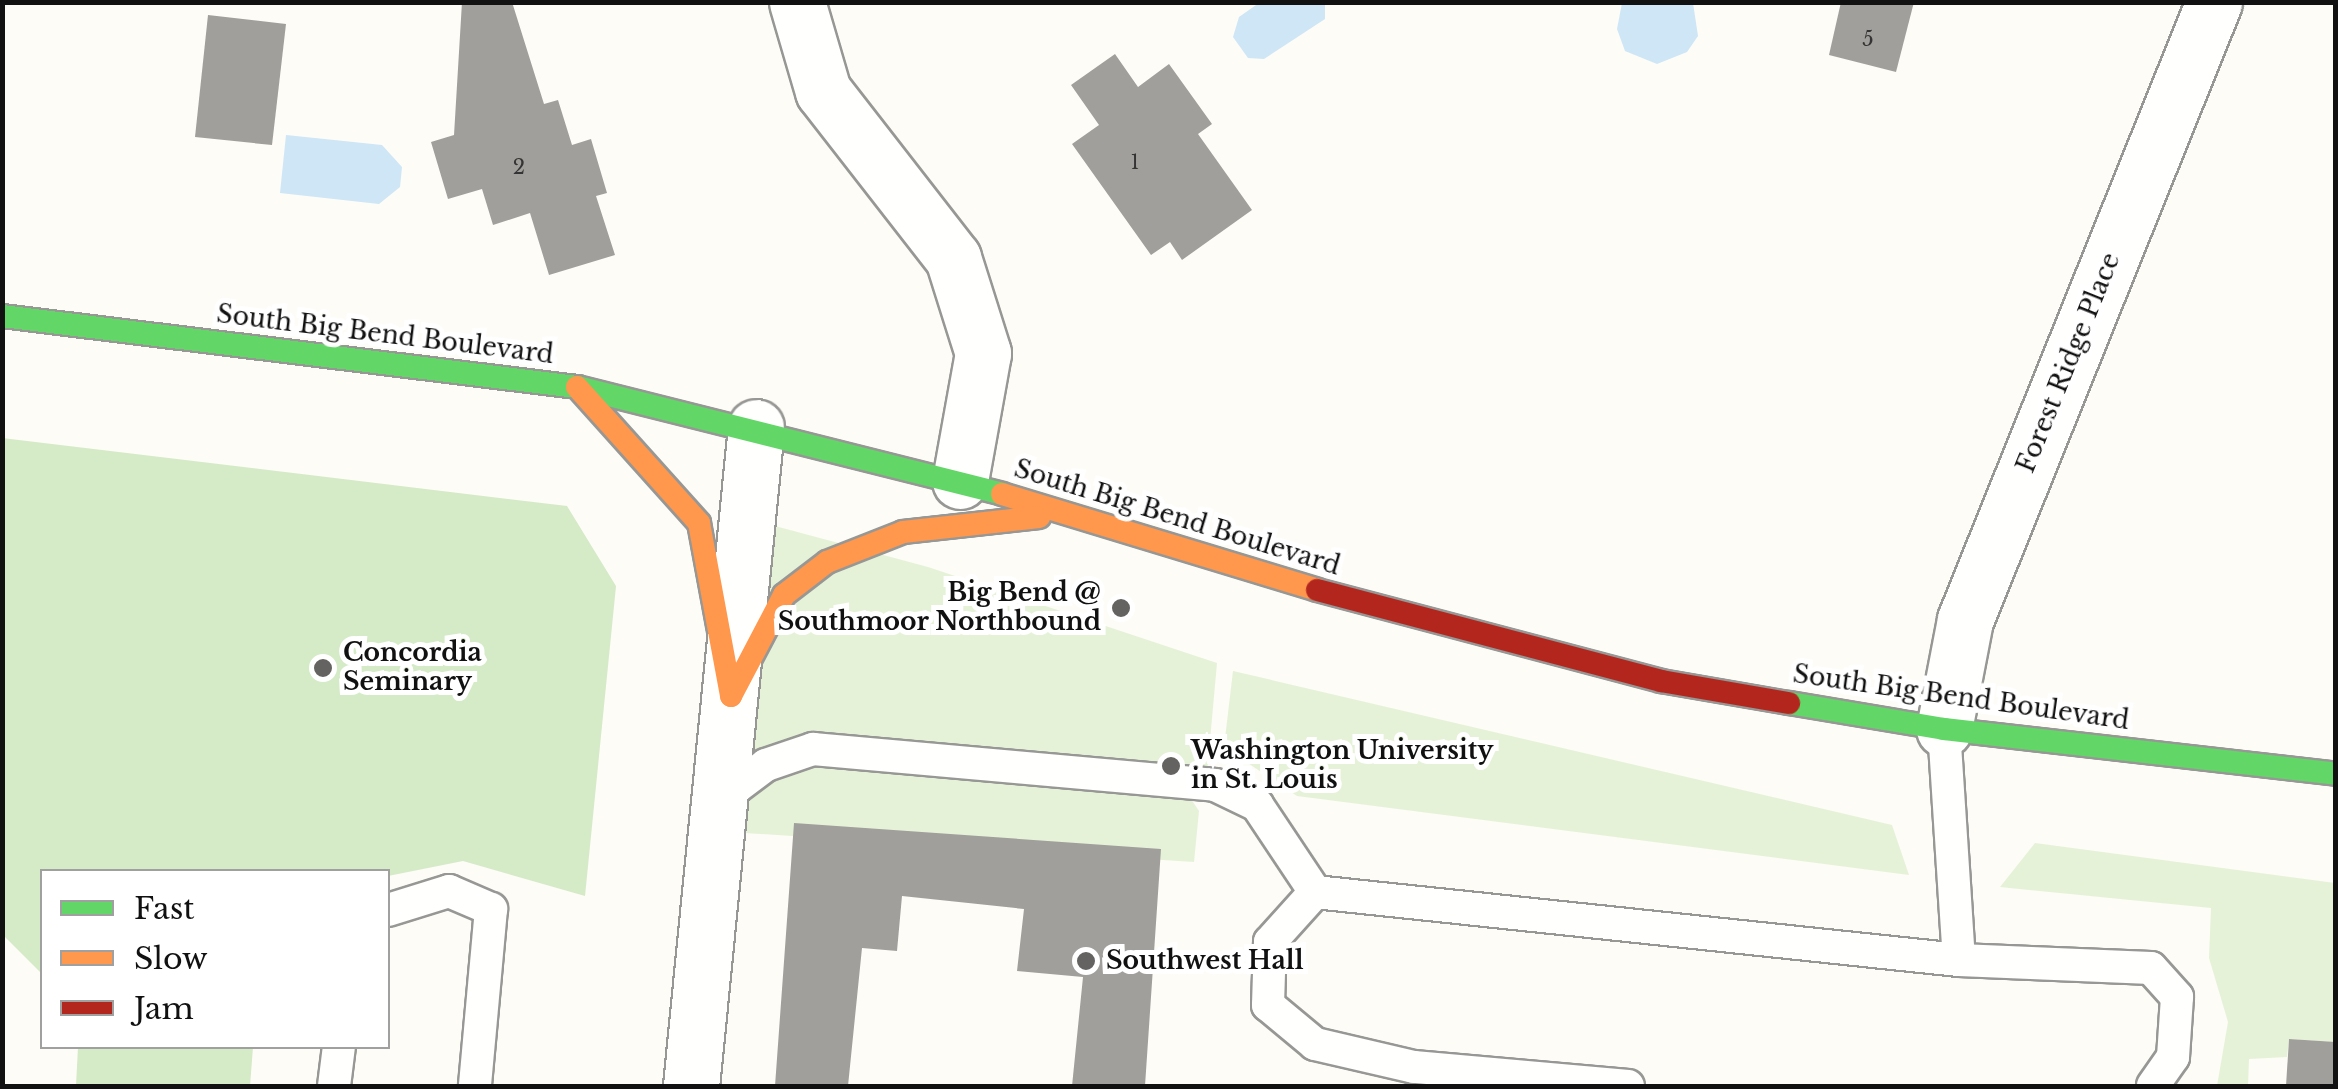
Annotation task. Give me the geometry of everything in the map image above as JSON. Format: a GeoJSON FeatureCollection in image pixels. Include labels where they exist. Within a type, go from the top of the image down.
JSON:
{"type":"FeatureCollection","features":[{"type":"Feature","properties":{"kind":"main road","name":"South Big Bend Boulevard"},"geometry":{"type":"LineString","coordinates":[[2,316],[577,387],[756,427],[960,481],[1376,608],[1661,681],[1944,728],[2336,774]]}},
{"type":"Feature","properties":{"kind":"main road"},"geometry":{"type":"LineString","coordinates":[[577,387],[699,523],[731,696]]}},
{"type":"Feature","properties":{"kind":"main road"},"geometry":{"type":"LineString","coordinates":[[731,696],[784,595],[827,562],[904,532],[1070,514]]}},
{"type":"Feature","properties":{"kind":"street"},"geometry":{"type":"LineString","coordinates":[[797,2],[823,91],[954,258],[983,353],[960,481]]}},
{"type":"Feature","properties":{"kind":"street","name":"Forest Ridge Place"},"geometry":{"type":"LineString","coordinates":[[1944,728],[1965,620],[2214,2]]}},
{"type":"Feature","properties":{"kind":"street"},"geometry":{"type":"LineString","coordinates":[[691,1086],[756,427]]}},
{"type":"Feature","properties":{"kind":"lane"},"geometry":{"type":"LineString","coordinates":[[1944,728],[1959,960]]}},
{"type":"Feature","properties":{"kind":"lane"},"geometry":{"type":"LineString","coordinates":[[722,798],[766,765],[813,749],[1215,785],[1257,805],[1315,892]]}},
{"type":"Feature","properties":{"kind":"lane"},"geometry":{"type":"LineString","coordinates":[[390,909],[449,891],[491,909],[475,1086]]}},
{"type":"Feature","properties":{"kind":"lane"},"geometry":{"type":"LineString","coordinates":[[1315,892],[1959,960],[2151,968],[2177,996],[2173,1058],[2153,1086]]}},
{"type":"Feature","properties":{"kind":"lane"},"geometry":{"type":"LineString","coordinates":[[1315,892],[1270,942],[1268,1005],[1315,1044],[1413,1077],[1628,1086]]}},
{"type":"Feature","properties":{"kind":"lane"},"geometry":{"type":"LineString","coordinates":[[334,1086],[339,1049]]}},
{"type":"Feature","properties":{"kind":"green space","name":"Concordia Seminary"},"geometry":{"type":"Polygon","coordinates":[[[2,438],[567,506],[616,586],[585,896],[463,861],[390,876],[390,869],[40,869],[40,972],[3,935],[2,438]]]}},
{"type":"Feature","properties":{"kind":"green space"},"geometry":{"type":"Polygon","coordinates":[[[775,526],[928,567],[1217,663],[1207,774],[1191,799],[1199,811],[1194,862],[745,833],[775,526]]]}},
{"type":"Feature","properties":{"kind":"green space"},"geometry":{"type":"Polygon","coordinates":[[[1233,671],[1892,825],[1909,875],[1297,796],[1224,747],[1233,671]]]}},
{"type":"Feature","properties":{"kind":"green space"},"geometry":{"type":"Polygon","coordinates":[[[2035,843],[2335,883],[2335,1042],[2289,1039],[2287,1057],[2249,1059],[2248,1086],[2217,1086],[2228,1022],[2209,958],[2211,908],[2000,887],[2035,843]]]}},
{"type":"Feature","properties":{"kind":"green space"},"geometry":{"type":"Polygon","coordinates":[[[78,1049],[253,1049],[250,1086],[76,1086],[78,1049]]]}},
{"type":"Feature","properties":{"kind":"water"},"geometry":{"type":"Polygon","coordinates":[[[1259,3],[1325,3],[1325,19],[1264,59],[1248,58],[1233,37],[1239,17],[1259,3]]]}},
{"type":"Feature","properties":{"kind":"water"},"geometry":{"type":"Polygon","coordinates":[[[1622,3],[1693,3],[1698,36],[1687,52],[1657,64],[1625,51],[1617,29],[1622,3]]]}},
{"type":"Feature","properties":{"kind":"water"},"geometry":{"type":"Polygon","coordinates":[[[286,135],[382,145],[402,167],[400,187],[379,204],[280,193],[286,135]]]}},
{"type":"Feature","properties":{"kind":"building"},"geometry":{"type":"Polygon","coordinates":[[[462,2],[512,2],[544,104],[558,100],[572,145],[591,139],[607,193],[596,196],[615,255],[549,275],[530,213],[493,225],[482,189],[448,199],[431,142],[454,135],[462,2]]]}},
{"type":"Feature","properties":{"kind":"building"},"geometry":{"type":"Polygon","coordinates":[[[1841,2],[1914,2],[1896,72],[1829,55],[1841,2]]]}},
{"type":"Feature","properties":{"kind":"building"},"geometry":{"type":"Polygon","coordinates":[[[208,15],[286,24],[272,145],[195,137],[208,15]]]}},
{"type":"Feature","properties":{"kind":"building"},"geometry":{"type":"Polygon","coordinates":[[[1115,54],[1138,87],[1169,64],[1212,124],[1198,134],[1252,210],[1182,260],[1170,242],[1151,255],[1072,144],[1099,125],[1071,85],[1115,54]]]}},
{"type":"Feature","properties":{"kind":"building","name":"Southwest Hall"},"geometry":{"type":"Polygon","coordinates":[[[794,823],[1161,849],[1145,1086],[1072,1086],[1083,977],[1017,971],[1024,909],[902,896],[897,951],[862,948],[848,1086],[775,1086],[794,823]]]}},
{"type":"Feature","properties":{"kind":"building"},"geometry":{"type":"Polygon","coordinates":[[[2289,1039],[2336,1042],[2336,1086],[2286,1086],[2289,1039]]]}},
{"type":"Feature","properties":{"kind":"traffic: fast"},"geometry":{"type":"LineString","coordinates":[[2,316],[577,387],[1002,494]]}},
{"type":"Feature","properties":{"kind":"traffic: fast"},"geometry":{"type":"LineString","coordinates":[[1789,703],[1944,729],[2336,774]]}},
{"type":"Feature","properties":{"kind":"traffic: slow"},"geometry":{"type":"LineString","coordinates":[[577,387],[699,523],[731,696]]}},
{"type":"Feature","properties":{"kind":"traffic: slow"},"geometry":{"type":"LineString","coordinates":[[1002,494],[1317,590]]}},
{"type":"Feature","properties":{"kind":"traffic: slow"},"geometry":{"type":"LineString","coordinates":[[731,696],[784,595],[827,562],[903,532],[1039,517]]}},
{"type":"Feature","properties":{"kind":"traffic: jam"},"geometry":{"type":"LineString","coordinates":[[1317,590],[1661,681],[1789,703]]}},
{"type":"Feature","properties":{"kind":"place","name":"Big Bend @ Southmoor Northbound"},"geometry":{"type":"Point","coordinates":[1121,608]}},
{"type":"Feature","properties":{"kind":"place","name":"Concordia Seminary"},"geometry":{"type":"Point","coordinates":[323,668]}},
{"type":"Feature","properties":{"kind":"place","name":"Washington University in St. Louis"},"geometry":{"type":"Point","coordinates":[1171,766]}},
{"type":"Feature","properties":{"kind":"place","name":"Southwest Hall"},"geometry":{"type":"Point","coordinates":[1086,961]}}]}
